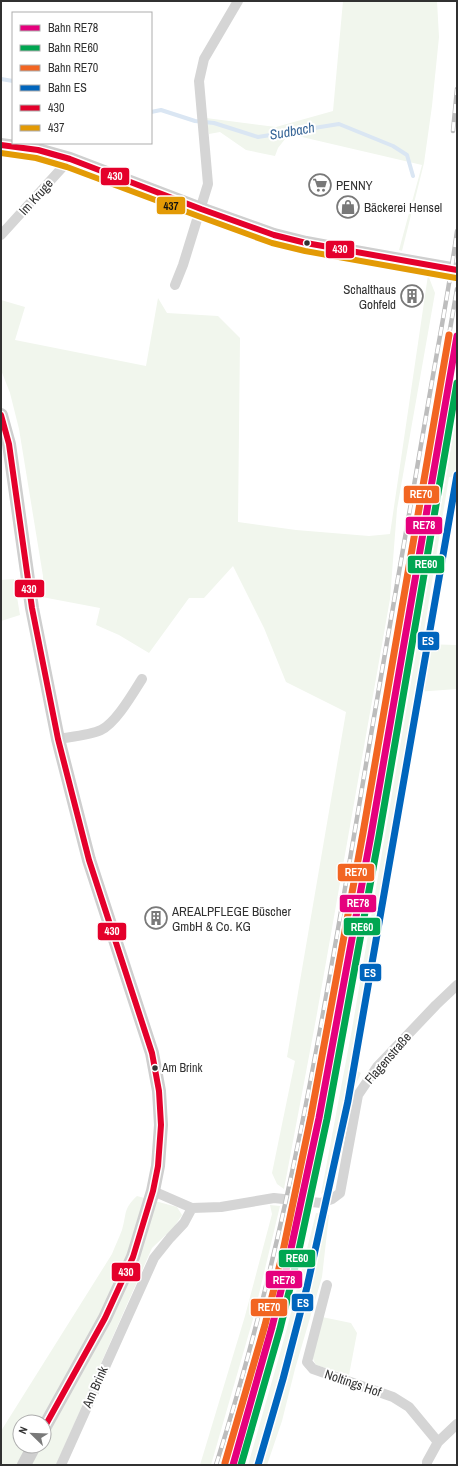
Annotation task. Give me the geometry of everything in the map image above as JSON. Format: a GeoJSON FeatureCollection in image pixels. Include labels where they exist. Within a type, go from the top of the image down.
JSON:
{"type":"FeatureCollection","features":[{"type":"Feature","properties":{"kind":"main road"},"geometry":{"type":"LineString","coordinates":[[1,145],[38,150],[70,159],[201,209],[267,232],[306,243],[457,270]]}},
{"type":"Feature","properties":{"kind":"main road"},"geometry":{"type":"LineString","coordinates":[[1,415],[9,444],[32,608],[58,739],[89,860],[152,1053],[159,1091],[161,1125],[158,1166],[153,1191],[133,1257],[105,1318],[52,1414]]}},
{"type":"Feature","properties":{"kind":"main road"},"geometry":{"type":"LineString","coordinates":[[24,1465],[30,1454]]}},
{"type":"Feature","properties":{"kind":"street"},"geometry":{"type":"LineString","coordinates":[[176,285],[208,184],[199,81],[204,59],[238,1]]}},
{"type":"Feature","properties":{"kind":"street","name":"Im Kruge"},"geometry":{"type":"LineString","coordinates":[[1,235],[70,159]]}},
{"type":"Feature","properties":{"kind":"street"},"geometry":{"type":"LineString","coordinates":[[58,739],[100,731],[124,706],[142,679]]}},
{"type":"Feature","properties":{"kind":"street","name":"Flagenstraße"},"geometry":{"type":"LineString","coordinates":[[153,1191],[192,1208],[221,1207],[274,1198],[321,1203],[332,1199],[340,1193],[358,1095],[377,1067],[457,985]]}},
{"type":"Feature","properties":{"kind":"street","name":"Am Brink"},"geometry":{"type":"LineString","coordinates":[[61,1465],[154,1258],[184,1223],[192,1208]]}},
{"type":"Feature","properties":{"kind":"street","name":"Noltings Hof"},"geometry":{"type":"LineString","coordinates":[[327,1285],[307,1362],[313,1370],[393,1397],[409,1407],[438,1442]]}},
{"type":"Feature","properties":{"kind":"street"},"geometry":{"type":"LineString","coordinates":[[427,1465],[427,1462],[438,1442],[457,1424]]}},
{"type":"Feature","properties":{"kind":"shaded area"},"geometry":{"type":"Polygon","coordinates":[[[343,1],[437,1],[439,37],[432,106],[424,163],[402,251],[399,250],[422,165],[289,134],[278,148],[275,156],[246,150],[220,132],[209,134],[206,118],[276,127],[333,111],[343,1]]]}},
{"type":"Feature","properties":{"kind":"shaded area"},"geometry":{"type":"Polygon","coordinates":[[[428,275],[435,293],[397,509],[390,599],[316,1019],[284,1189],[277,1184],[272,1173],[295,1061],[287,1057],[346,712],[286,682],[264,628],[233,566],[204,598],[189,598],[149,653],[119,635],[96,625],[100,608],[42,597],[43,576],[19,429],[10,393],[1,370],[1,300],[25,307],[15,340],[146,366],[158,298],[167,313],[218,316],[240,338],[238,522],[296,530],[369,536],[390,534],[428,275]]]}},
{"type":"Feature","properties":{"kind":"shaded area"},"geometry":{"type":"Polygon","coordinates":[[[457,412],[457,478],[449,477],[422,644],[457,645],[457,689],[416,692],[414,713],[354,1069],[361,1073],[347,1104],[330,1189],[321,1194],[352,1029],[457,412]]]}},
{"type":"Feature","properties":{"kind":"shaded area"},"geometry":{"type":"Polygon","coordinates":[[[14,579],[20,615],[1,621],[1,580],[14,579]]]}},
{"type":"Feature","properties":{"kind":"shaded area"},"geometry":{"type":"Polygon","coordinates":[[[137,1196],[177,1207],[182,1215],[174,1227],[152,1248],[56,1465],[1,1465],[1,1431],[112,1254],[122,1230],[129,1204],[137,1196]]]}},
{"type":"Feature","properties":{"kind":"shaded area"},"geometry":{"type":"Polygon","coordinates":[[[270,1205],[280,1206],[253,1319],[211,1465],[200,1465],[245,1316],[272,1214],[270,1205]]]}},
{"type":"Feature","properties":{"kind":"shaded area"},"geometry":{"type":"Polygon","coordinates":[[[316,1213],[329,1215],[322,1277],[295,1369],[282,1421],[267,1465],[248,1465],[286,1332],[316,1213]]]}},
{"type":"Feature","properties":{"kind":"shaded area"},"geometry":{"type":"Polygon","coordinates":[[[322,1317],[351,1323],[357,1333],[349,1375],[316,1365],[312,1357],[322,1317]]]}},
{"type":"Feature","properties":{"kind":"waterway","name":"Sudbach"},"geometry":{"type":"LineString","coordinates":[[1,79],[12,81]]}},
{"type":"Feature","properties":{"kind":"waterway","name":"Sudbach"},"geometry":{"type":"LineString","coordinates":[[152,112],[161,110],[195,121],[214,123],[258,137],[339,124],[393,146],[407,155],[413,176]]}},
{"type":"Feature","properties":{"kind":"railway"},"geometry":{"type":"LineString","coordinates":[[453,131],[457,89]]}},
{"type":"Feature","properties":{"kind":"railway"},"geometry":{"type":"LineString","coordinates":[[216,1465],[243,1375],[267,1284],[307,1100],[341,915],[457,231]]}},
{"type":"Feature","properties":{"kind":"railway"},"geometry":{"type":"LineString","coordinates":[[224,1465],[251,1373],[275,1281],[317,1095],[457,289]]}},
{"type":"Feature","properties":{"kind":"rail line","name":"RE70"},"geometry":{"type":"LineString","coordinates":[[225,1463],[265,1325],[282,1256],[311,1116],[363,833],[449,335]]}},
{"type":"Feature","properties":{"kind":"rail line","name":"RE78"},"geometry":{"type":"LineString","coordinates":[[233,1465],[272,1327],[289,1258],[319,1118],[371,835],[457,336]]}},
{"type":"Feature","properties":{"kind":"rail line","name":"RE60"},"geometry":{"type":"LineString","coordinates":[[241,1465],[280,1329],[297,1259],[327,1119],[379,836],[457,383]]}},
{"type":"Feature","properties":{"kind":"rail line","name":"ES"},"geometry":{"type":"LineString","coordinates":[[258,1465],[283,1379],[307,1287],[348,1101],[457,475]]}},
{"type":"Feature","properties":{"kind":"transit line","name":"430"},"geometry":{"type":"LineString","coordinates":[[1,145],[38,150],[70,159],[274,235],[306,243],[457,270]]}},
{"type":"Feature","properties":{"kind":"transit line","name":"437"},"geometry":{"type":"LineString","coordinates":[[1,153],[36,158],[67,167],[272,243],[305,251],[456,278]]}},
{"type":"Feature","properties":{"kind":"transit line","name":"430"},"geometry":{"type":"LineString","coordinates":[[1,415],[9,444],[32,608],[58,739],[89,860],[152,1053],[159,1091],[161,1125],[158,1166],[153,1191],[133,1257],[105,1318],[52,1414]]}},
{"type":"Feature","properties":{"kind":"place","name":"PENNY"},"geometry":{"type":"Point","coordinates":[320,185]}},
{"type":"Feature","properties":{"kind":"place","name":"Bäckerei Hensel"},"geometry":{"type":"Point","coordinates":[348,207]}},
{"type":"Feature","properties":{"kind":"place","name":"Schalthaus Gohfeld"},"geometry":{"type":"Point","coordinates":[412,296]}},
{"type":"Feature","properties":{"kind":"place","name":"AREALPFLEGE Büscher GmbH & Co. KG"},"geometry":{"type":"Point","coordinates":[156,918]}},
{"type":"Feature","properties":{"kind":"place","name":"Am Brink"},"geometry":{"type":"Point","coordinates":[155,1068]}}]}
